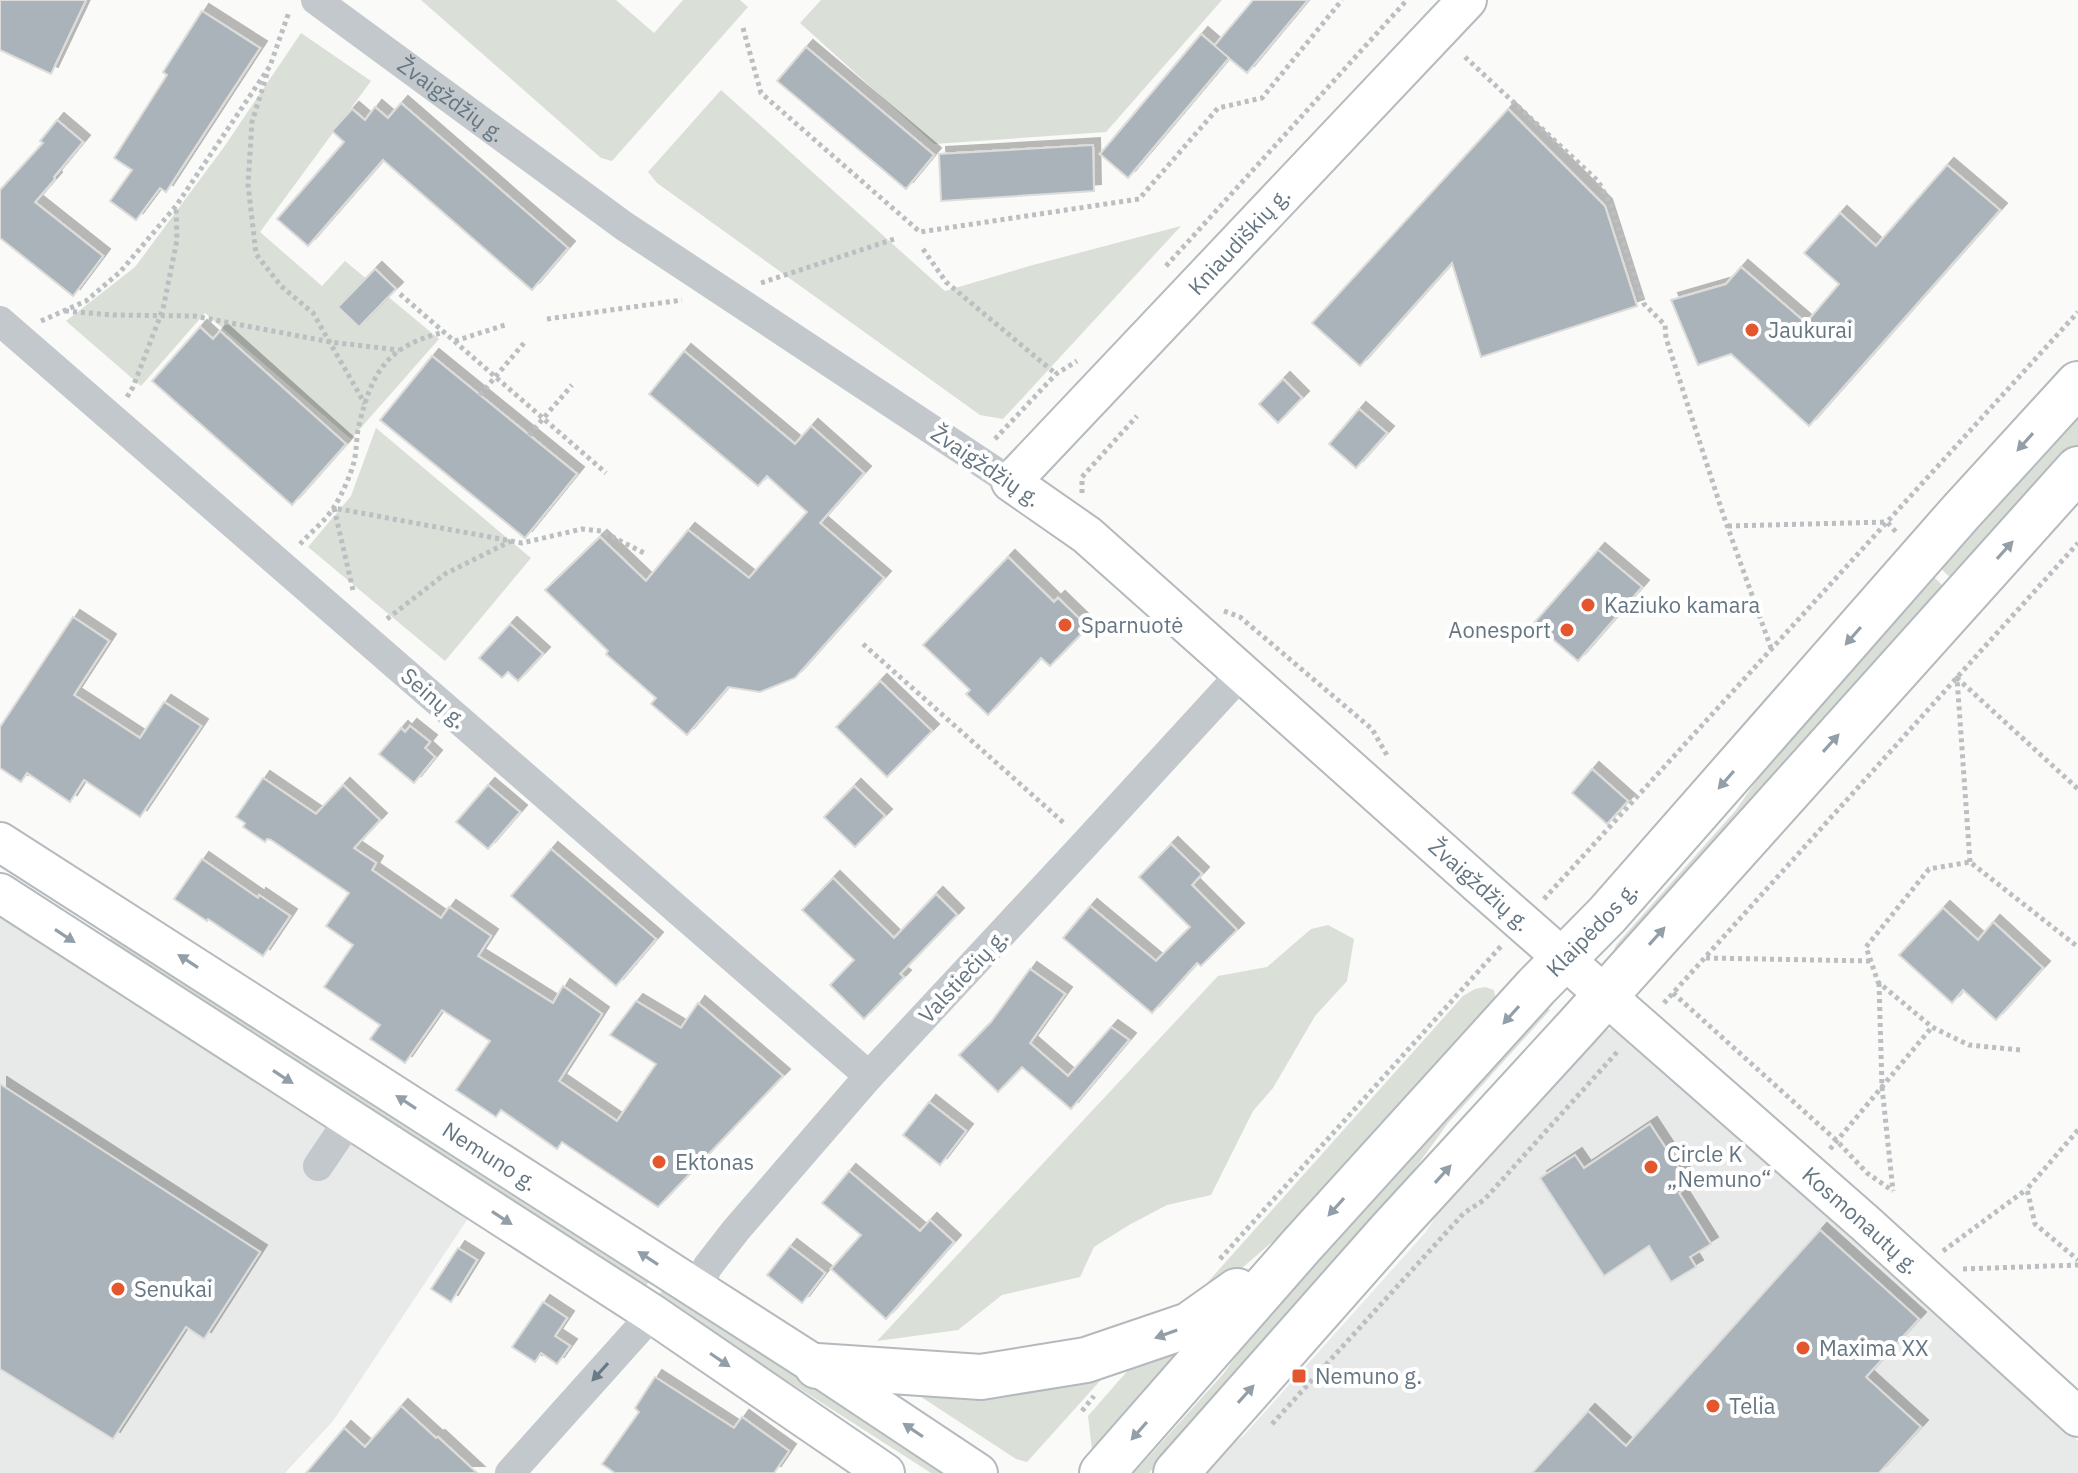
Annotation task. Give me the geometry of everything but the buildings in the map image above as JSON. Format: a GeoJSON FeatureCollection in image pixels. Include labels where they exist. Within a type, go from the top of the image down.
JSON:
{"type":"FeatureCollection","features":[{"type":"Feature","properties":{"kind":"highway","name":"Klaipėdos g."},"geometry":{"type":"LineString","coordinates":[[1102,1473],[1301,1246],[1536,987],[1607,915],[2078,384]]}},
{"type":"Feature","properties":{"kind":"highway"},"geometry":{"type":"LineString","coordinates":[[1176,1473],[1390,1231],[2078,469]]}},
{"type":"Feature","properties":{"kind":"highway"},"geometry":{"type":"LineString","coordinates":[[817,1366],[981,1377],[1086,1360],[1189,1325],[1301,1246]]}},
{"type":"Feature","properties":{"kind":"main road","name":"Kniaudiškių g."},"geometry":{"type":"LineString","coordinates":[[1011,482],[1467,0]]}},
{"type":"Feature","properties":{"kind":"main road","name":"Žvaigždžių g."},"geometry":{"type":"LineString","coordinates":[[1011,482],[1087,535],[1605,994]]}},
{"type":"Feature","properties":{"kind":"main road","name":"Nemuno g."},"geometry":{"type":"LineString","coordinates":[[0,842],[817,1366],[978,1473]]}},
{"type":"Feature","properties":{"kind":"main road","name":"Nemuno g."},"geometry":{"type":"LineString","coordinates":[[0,893],[651,1313],[885,1473]]}},
{"type":"Feature","properties":{"kind":"main road","name":"Kosmonautų g."},"geometry":{"type":"LineString","coordinates":[[1605,994],[2078,1417]]}},
{"type":"Feature","properties":{"kind":"street","name":"Žvaigždžių g."},"geometry":{"type":"LineString","coordinates":[[316,0],[624,226],[1011,482]]}},
{"type":"Feature","properties":{"kind":"street","name":"Seinų g."},"geometry":{"type":"LineString","coordinates":[[7,327],[869,1076]]}},
{"type":"Feature","properties":{"kind":"street","name":"Valstiečių g."},"geometry":{"type":"LineString","coordinates":[[696,1289],[708,1266],[736,1230],[869,1076],[1242,673]]}},
{"type":"Feature","properties":{"kind":"street"},"geometry":{"type":"LineString","coordinates":[[318,1166],[349,1120]]}},
{"type":"Feature","properties":{"kind":"street"},"geometry":{"type":"LineString","coordinates":[[510,1473],[651,1313]]}},
{"type":"Feature","properties":{"kind":"path"},"geometry":{"type":"LineString","coordinates":[[294,0],[252,122],[248,184],[256,254],[281,286],[313,313],[365,404]]}},
{"type":"Feature","properties":{"kind":"path"},"geometry":{"type":"LineString","coordinates":[[743,28],[761,93],[920,232],[1139,199],[1218,108],[1262,98],[1342,0]]}},
{"type":"Feature","properties":{"kind":"path"},"geometry":{"type":"LineString","coordinates":[[1155,277],[1407,0]]}},
{"type":"Feature","properties":{"kind":"path"},"geometry":{"type":"LineString","coordinates":[[1465,57],[1598,181],[1611,205],[1644,304],[1665,325],[1666,338],[1727,526],[1771,648]]}},
{"type":"Feature","properties":{"kind":"path"},"geometry":{"type":"LineString","coordinates":[[7,327],[64,311],[86,301],[120,272],[176,206],[270,66]]}},
{"type":"Feature","properties":{"kind":"path"},"geometry":{"type":"LineString","coordinates":[[113,419],[133,387],[163,309],[177,240],[176,206]]}},
{"type":"Feature","properties":{"kind":"path"},"geometry":{"type":"LineString","coordinates":[[923,249],[946,282],[1056,374]]}},
{"type":"Feature","properties":{"kind":"path"},"geometry":{"type":"LineString","coordinates":[[400,294],[606,473]]}},
{"type":"Feature","properties":{"kind":"path"},"geometry":{"type":"LineString","coordinates":[[64,311],[194,316],[330,342],[399,350]]}},
{"type":"Feature","properties":{"kind":"path"},"geometry":{"type":"LineString","coordinates":[[1216,1262],[2078,312]]}},
{"type":"Feature","properties":{"kind":"path"},"geometry":{"type":"LineString","coordinates":[[455,341],[505,325]]}},
{"type":"Feature","properties":{"kind":"path"},"geometry":{"type":"LineString","coordinates":[[280,565],[334,508],[354,462],[358,427],[372,383],[387,360],[425,337],[445,332]]}},
{"type":"Feature","properties":{"kind":"path"},"geometry":{"type":"LineString","coordinates":[[480,395],[524,343]]}},
{"type":"Feature","properties":{"kind":"path"},"geometry":{"type":"LineString","coordinates":[[977,459],[1056,374],[1082,358]]}},
{"type":"Feature","properties":{"kind":"path"},"geometry":{"type":"LineString","coordinates":[[529,435],[572,385]]}},
{"type":"Feature","properties":{"kind":"path"},"geometry":{"type":"LineString","coordinates":[[1082,494],[1082,477],[1137,416]]}},
{"type":"Feature","properties":{"kind":"path"},"geometry":{"type":"LineString","coordinates":[[334,508],[522,543],[582,529],[601,531],[646,554]]}},
{"type":"Feature","properties":{"kind":"path"},"geometry":{"type":"LineString","coordinates":[[334,508],[364,637],[445,574],[511,541]]}},
{"type":"Feature","properties":{"kind":"path"},"geometry":{"type":"LineString","coordinates":[[1727,526],[1887,522]]}},
{"type":"Feature","properties":{"kind":"path"},"geometry":{"type":"LineString","coordinates":[[1683,983],[2078,543]]}},
{"type":"Feature","properties":{"kind":"path"},"geometry":{"type":"LineString","coordinates":[[1219,609],[1240,617],[1372,729],[1395,769]]}},
{"type":"Feature","properties":{"kind":"path"},"geometry":{"type":"LineString","coordinates":[[863,644],[1086,843]]}},
{"type":"Feature","properties":{"kind":"path"},"geometry":{"type":"LineString","coordinates":[[1957,678],[2078,789]]}},
{"type":"Feature","properties":{"kind":"path"},"geometry":{"type":"LineString","coordinates":[[1957,678],[1970,862],[2078,947]]}},
{"type":"Feature","properties":{"kind":"path"},"geometry":{"type":"LineString","coordinates":[[1673,993],[1837,1141],[1867,1173],[1893,1191],[1882,1087],[1878,982],[1866,947],[1929,869],[1970,862]]}},
{"type":"Feature","properties":{"kind":"path"},"geometry":{"type":"LineString","coordinates":[[1541,890],[1549,894]]}},
{"type":"Feature","properties":{"kind":"path"},"geometry":{"type":"LineString","coordinates":[[1705,958],[1871,961]]}},
{"type":"Feature","properties":{"kind":"path"},"geometry":{"type":"LineString","coordinates":[[1878,982],[1932,1027],[1969,1045],[2020,1050]]}},
{"type":"Feature","properties":{"kind":"path"},"geometry":{"type":"LineString","coordinates":[[1809,1175],[1932,1027]]}},
{"type":"Feature","properties":{"kind":"path"},"geometry":{"type":"LineString","coordinates":[[1264,1433],[1464,1213],[1484,1200],[1610,1058]]}},
{"type":"Feature","properties":{"kind":"path"},"geometry":{"type":"LineString","coordinates":[[1916,1270],[2027,1189],[2078,1130]]}},
{"type":"Feature","properties":{"kind":"path"},"geometry":{"type":"LineString","coordinates":[[2027,1189],[2035,1224],[2078,1263]]}},
{"type":"Feature","properties":{"kind":"path"},"geometry":{"type":"LineString","coordinates":[[1916,1270],[2078,1263]]}},
{"type":"Feature","properties":{"kind":"shaded area"},"geometry":{"type":"Polygon","coordinates":[[[421,0],[616,0],[654,33],[683,0],[740,0],[748,7],[612,161],[601,158],[421,0]]]}},
{"type":"Feature","properties":{"kind":"shaded area"},"geometry":{"type":"Polygon","coordinates":[[[821,0],[1222,0],[1106,132],[934,144],[800,23],[821,0]]]}},
{"type":"Feature","properties":{"kind":"shaded area"},"geometry":{"type":"Polygon","coordinates":[[[301,33],[371,81],[260,232],[322,286],[345,261],[439,339],[351,439],[205,313],[141,386],[66,321],[135,267],[224,147],[301,33]]]}},
{"type":"Feature","properties":{"kind":"shaded area"},"geometry":{"type":"Polygon","coordinates":[[[721,90],[945,291],[1181,226],[1003,419],[980,415],[657,183],[648,172],[721,90]]]}},
{"type":"Feature","properties":{"kind":"shaded area"},"geometry":{"type":"Polygon","coordinates":[[[2078,410],[2078,446],[1955,582],[1937,565],[2078,410]]]}},
{"type":"Feature","properties":{"kind":"shaded area"},"geometry":{"type":"Polygon","coordinates":[[[376,428],[531,558],[445,661],[308,547],[351,496],[376,428]]]}},
{"type":"Feature","properties":{"kind":"shaded area"},"geometry":{"type":"Polygon","coordinates":[[[1930,573],[1948,591],[1617,953],[1614,950],[1616,945],[1736,810],[1801,716],[1930,573]]]}},
{"type":"Feature","properties":{"kind":"shaded area"},"geometry":{"type":"Polygon","coordinates":[[[0,912],[473,1211],[333,1421],[285,1473],[0,1473],[0,912]]]}},
{"type":"Feature","properties":{"kind":"shaded area"},"geometry":{"type":"Polygon","coordinates":[[[1328,925],[1354,939],[1347,981],[1315,1016],[1273,1088],[1253,1111],[1211,1195],[1167,1205],[1129,1225],[1094,1247],[1080,1277],[1002,1295],[958,1330],[877,1341],[1218,976],[1267,967],[1311,929],[1328,925]]]}},
{"type":"Feature","properties":{"kind":"shaded area"},"geometry":{"type":"Polygon","coordinates":[[[115,932],[651,1278],[644,1289],[107,944],[115,932]]]}},
{"type":"Feature","properties":{"kind":"shaded area"},"geometry":{"type":"Polygon","coordinates":[[[1485,987],[1494,990],[1496,1002],[1284,1232],[1220,1287],[1182,1311],[1463,996],[1485,987]]]}},
{"type":"Feature","properties":{"kind":"shaded area"},"geometry":{"type":"Polygon","coordinates":[[[1542,1003],[1550,1010],[1448,1123],[1375,1224],[1149,1473],[1134,1473],[1224,1373],[1292,1278],[1542,1003]]]}},
{"type":"Feature","properties":{"kind":"shaded area"},"geometry":{"type":"Polygon","coordinates":[[[1605,1029],[1627,1030],[2014,1386],[2078,1441],[2078,1473],[1194,1473],[1244,1435],[1425,1233],[1463,1175],[1587,1037],[1605,1029]]]}},
{"type":"Feature","properties":{"kind":"shaded area"},"geometry":{"type":"Polygon","coordinates":[[[665,1287],[955,1473],[931,1473],[657,1297],[665,1287]]]}},
{"type":"Feature","properties":{"kind":"shaded area"},"geometry":{"type":"Polygon","coordinates":[[[1189,1345],[1092,1450],[1088,1416],[1130,1368],[1189,1345]]]}},
{"type":"Feature","properties":{"kind":"shaded area"},"geometry":{"type":"Polygon","coordinates":[[[1108,1372],[1027,1462],[1016,1459],[906,1387],[1108,1372]]]}},
{"type":"Feature","properties":{"kind":"place","name":"Jaukurai"},"geometry":{"type":"Point","coordinates":[1752,330]}},
{"type":"Feature","properties":{"kind":"place","name":"Kaziuko kamara"},"geometry":{"type":"Point","coordinates":[1588,605]}},
{"type":"Feature","properties":{"kind":"place","name":"Sparnuotė"},"geometry":{"type":"Point","coordinates":[1065,625]}},
{"type":"Feature","properties":{"kind":"place","name":"Aonesport"},"geometry":{"type":"Point","coordinates":[1567,630]}},
{"type":"Feature","properties":{"kind":"place","name":"Ektonas"},"geometry":{"type":"Point","coordinates":[659,1162]}},
{"type":"Feature","properties":{"kind":"place","name":"Circle K „Nemuno“"},"geometry":{"type":"Point","coordinates":[1651,1167]}},
{"type":"Feature","properties":{"kind":"place","name":"Senukai"},"geometry":{"type":"Point","coordinates":[118,1289]}},
{"type":"Feature","properties":{"kind":"place","name":"Maxima XX"},"geometry":{"type":"Point","coordinates":[1803,1348]}},
{"type":"Feature","properties":{"kind":"place","name":"Nemuno g."},"geometry":{"type":"Point","coordinates":[1299,1376]}},
{"type":"Feature","properties":{"kind":"place","name":"Telia"},"geometry":{"type":"Point","coordinates":[1713,1406]}}]}
